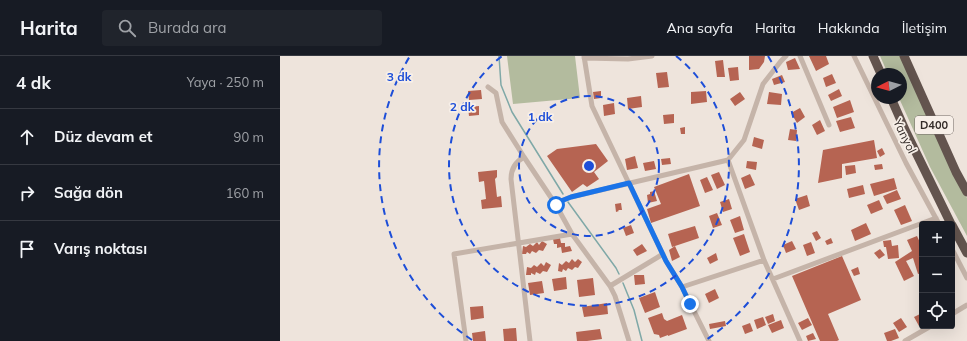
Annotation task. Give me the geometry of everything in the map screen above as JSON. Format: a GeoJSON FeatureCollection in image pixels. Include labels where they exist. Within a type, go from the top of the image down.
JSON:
{"type":"FeatureCollection","features":[{"type":"Feature","properties":{"kind":"highway"},"geometry":{"type":"LineString","coordinates":[[873,56],[878,68]]}},
{"type":"Feature","properties":{"kind":"highway","name":"D400"},"geometry":{"type":"LineString","coordinates":[[904,56],[956,172],[967,192]]}},
{"type":"Feature","properties":{"kind":"highway","name":"D400"},"geometry":{"type":"LineString","coordinates":[[894,104],[950,221]]}},
{"type":"Feature","properties":{"kind":"highway","name":"D400"},"geometry":{"type":"LineString","coordinates":[[955,231],[967,253]]}},
{"type":"Feature","properties":{"kind":"street"},"geometry":{"type":"LineString","coordinates":[[652,56],[628,59],[584,57],[592,106],[663,254],[682,287],[709,341]]}},
{"type":"Feature","properties":{"kind":"street"},"geometry":{"type":"LineString","coordinates":[[556,205],[571,197],[728,160],[744,140],[763,84],[786,56]]}},
{"type":"Feature","properties":{"kind":"street"},"geometry":{"type":"LineString","coordinates":[[800,56],[829,125]]}},
{"type":"Feature","properties":{"kind":"street","name":"Yanyol"},"geometry":{"type":"LineString","coordinates":[[854,56],[906,162],[938,221]]}},
{"type":"Feature","properties":{"kind":"street"},"geometry":{"type":"LineString","coordinates":[[488,87],[496,93],[502,122],[556,205],[572,234],[610,286],[615,296],[629,341]]}},
{"type":"Feature","properties":{"kind":"street"},"geometry":{"type":"LineString","coordinates":[[524,157],[515,164],[511,175],[530,341]]}},
{"type":"Feature","properties":{"kind":"street"},"geometry":{"type":"LineString","coordinates":[[728,160],[764,260],[800,341]]}},
{"type":"Feature","properties":{"kind":"street"},"geometry":{"type":"LineString","coordinates":[[773,279],[936,218]]}},
{"type":"Feature","properties":{"kind":"street"},"geometry":{"type":"LineString","coordinates":[[466,341],[454,254],[572,234]]}},
{"type":"Feature","properties":{"kind":"street"},"geometry":{"type":"LineString","coordinates":[[610,286],[663,254]]}},
{"type":"Feature","properties":{"kind":"street"},"geometry":{"type":"LineString","coordinates":[[955,255],[967,278]]}},
{"type":"Feature","properties":{"kind":"street"},"geometry":{"type":"LineString","coordinates":[[682,287],[764,260]]}},
{"type":"Feature","properties":{"kind":"street"},"geometry":{"type":"LineString","coordinates":[[955,312],[967,305]]}},
{"type":"Feature","properties":{"kind":"street"},"geometry":{"type":"LineString","coordinates":[[905,341],[926,329]]}},
{"type":"Feature","properties":{"kind":"green space"},"geometry":{"type":"Polygon","coordinates":[[[507,56],[575,56],[580,98],[513,104],[507,56]]]}},
{"type":"Feature","properties":{"kind":"green space"},"geometry":{"type":"Polygon","coordinates":[[[880,56],[901,56],[906,68],[885,68],[880,56]]]}},
{"type":"Feature","properties":{"kind":"green space"},"geometry":{"type":"Polygon","coordinates":[[[907,69],[958,182],[967,198],[967,236],[930,167],[902,104],[907,104],[907,69]]]}},
{"type":"Feature","properties":{"kind":"building"},"geometry":{"type":"Polygon","coordinates":[[[749,56],[765,56],[764,62],[759,69],[749,70],[749,56]]]}},
{"type":"Feature","properties":{"kind":"building"},"geometry":{"type":"Polygon","coordinates":[[[809,56],[826,56],[829,64],[816,71],[809,56]]]}},
{"type":"Feature","properties":{"kind":"building"},"geometry":{"type":"Polygon","coordinates":[[[795,58],[800,69],[788,70],[786,62],[795,58]]]}},
{"type":"Feature","properties":{"kind":"building"},"geometry":{"type":"Polygon","coordinates":[[[723,60],[725,77],[717,77],[715,61],[723,60]]]}},
{"type":"Feature","properties":{"kind":"building"},"geometry":{"type":"Polygon","coordinates":[[[738,67],[739,80],[730,81],[728,68],[738,67]]]}},
{"type":"Feature","properties":{"kind":"building"},"geometry":{"type":"Polygon","coordinates":[[[667,72],[669,87],[658,88],[656,73],[667,72]]]}},
{"type":"Feature","properties":{"kind":"building"},"geometry":{"type":"Polygon","coordinates":[[[832,74],[836,83],[826,87],[823,78],[832,74]]]}},
{"type":"Feature","properties":{"kind":"building"},"geometry":{"type":"Polygon","coordinates":[[[782,75],[785,82],[774,85],[772,79],[782,75]]]}},
{"type":"Feature","properties":{"kind":"building"},"geometry":{"type":"Polygon","coordinates":[[[839,89],[842,96],[831,101],[828,95],[839,89]]]}},
{"type":"Feature","properties":{"kind":"building"},"geometry":{"type":"Polygon","coordinates":[[[481,90],[482,99],[469,100],[468,91],[481,90]]]}},
{"type":"Feature","properties":{"kind":"building"},"geometry":{"type":"Polygon","coordinates":[[[601,91],[601,98],[594,99],[593,92],[601,91]]]}},
{"type":"Feature","properties":{"kind":"building"},"geometry":{"type":"Polygon","coordinates":[[[706,91],[707,102],[691,104],[691,92],[706,91]]]}},
{"type":"Feature","properties":{"kind":"building"},"geometry":{"type":"Polygon","coordinates":[[[740,92],[745,99],[735,106],[730,99],[740,92]]]}},
{"type":"Feature","properties":{"kind":"building"},"geometry":{"type":"Polygon","coordinates":[[[769,92],[782,94],[781,105],[767,104],[769,92]]]}},
{"type":"Feature","properties":{"kind":"building"},"geometry":{"type":"Polygon","coordinates":[[[641,96],[642,107],[628,109],[627,98],[641,96]]]}},
{"type":"Feature","properties":{"kind":"building"},"geometry":{"type":"Polygon","coordinates":[[[850,100],[854,112],[837,118],[833,107],[850,100]]]}},
{"type":"Feature","properties":{"kind":"building"},"geometry":{"type":"Polygon","coordinates":[[[614,103],[615,114],[604,116],[603,105],[614,103]]]}},
{"type":"Feature","properties":{"kind":"building"},"geometry":{"type":"Polygon","coordinates":[[[479,106],[479,115],[469,116],[468,107],[479,106]]]}},
{"type":"Feature","properties":{"kind":"building"},"geometry":{"type":"Polygon","coordinates":[[[800,108],[805,117],[797,123],[791,113],[800,108]]]}},
{"type":"Feature","properties":{"kind":"building"},"geometry":{"type":"Polygon","coordinates":[[[674,114],[674,123],[664,124],[663,115],[674,114]]]}},
{"type":"Feature","properties":{"kind":"building"},"geometry":{"type":"Polygon","coordinates":[[[851,117],[855,128],[840,132],[836,121],[851,117]]]}},
{"type":"Feature","properties":{"kind":"building"},"geometry":{"type":"Polygon","coordinates":[[[820,120],[825,131],[817,135],[812,125],[820,120]]]}},
{"type":"Feature","properties":{"kind":"building"},"geometry":{"type":"Polygon","coordinates":[[[685,127],[685,134],[681,134],[680,128],[685,127]]]}},
{"type":"Feature","properties":{"kind":"building"},"geometry":{"type":"Polygon","coordinates":[[[790,129],[797,130],[796,141],[788,140],[790,129]]]}},
{"type":"Feature","properties":{"kind":"building"},"geometry":{"type":"Polygon","coordinates":[[[754,137],[764,140],[762,149],[752,146],[754,137]]]}},
{"type":"Feature","properties":{"kind":"building"},"geometry":{"type":"Polygon","coordinates":[[[874,140],[877,158],[842,164],[842,178],[818,183],[823,150],[874,140]]]}},
{"type":"Feature","properties":{"kind":"building"},"geometry":{"type":"Polygon","coordinates":[[[596,144],[608,161],[594,172],[599,179],[587,187],[583,184],[572,192],[547,156],[557,149],[596,144]]]}},
{"type":"Feature","properties":{"kind":"building"},"geometry":{"type":"Polygon","coordinates":[[[882,148],[885,154],[880,157],[877,151],[882,148]]]}},
{"type":"Feature","properties":{"kind":"building"},"geometry":{"type":"Polygon","coordinates":[[[635,156],[638,168],[627,170],[625,159],[635,156]]]}},
{"type":"Feature","properties":{"kind":"building"},"geometry":{"type":"Polygon","coordinates":[[[670,158],[671,164],[662,165],[661,159],[670,158]]]}},
{"type":"Feature","properties":{"kind":"building"},"geometry":{"type":"Polygon","coordinates":[[[654,161],[656,169],[645,171],[643,163],[654,161]]]}},
{"type":"Feature","properties":{"kind":"building"},"geometry":{"type":"Polygon","coordinates":[[[747,161],[757,162],[756,170],[746,168],[747,161]]]}},
{"type":"Feature","properties":{"kind":"building"},"geometry":{"type":"Polygon","coordinates":[[[882,164],[883,169],[875,170],[874,165],[882,164]]]}},
{"type":"Feature","properties":{"kind":"building"},"geometry":{"type":"Polygon","coordinates":[[[855,165],[856,173],[846,175],[845,166],[855,165]]]}},
{"type":"Feature","properties":{"kind":"building"},"geometry":{"type":"Polygon","coordinates":[[[497,170],[497,177],[495,179],[497,197],[501,196],[502,207],[482,209],[481,200],[486,199],[484,181],[479,182],[478,172],[497,170]]]}},
{"type":"Feature","properties":{"kind":"building"},"geometry":{"type":"Polygon","coordinates":[[[719,172],[725,185],[717,189],[711,175],[719,172]]]}},
{"type":"Feature","properties":{"kind":"building"},"geometry":{"type":"Polygon","coordinates":[[[689,174],[700,206],[651,223],[647,209],[661,204],[654,187],[689,174]]]}},
{"type":"Feature","properties":{"kind":"building"},"geometry":{"type":"Polygon","coordinates":[[[750,174],[755,185],[745,189],[741,178],[750,174]]]}},
{"type":"Feature","properties":{"kind":"building"},"geometry":{"type":"Polygon","coordinates":[[[707,177],[713,190],[705,193],[700,180],[707,177]]]}},
{"type":"Feature","properties":{"kind":"building"},"geometry":{"type":"Polygon","coordinates":[[[894,178],[897,189],[874,196],[870,184],[894,178]]]}},
{"type":"Feature","properties":{"kind":"building"},"geometry":{"type":"Polygon","coordinates":[[[863,185],[865,194],[849,198],[847,189],[863,185]]]}},
{"type":"Feature","properties":{"kind":"building"},"geometry":{"type":"Polygon","coordinates":[[[897,190],[901,199],[887,204],[883,196],[897,190]]]}},
{"type":"Feature","properties":{"kind":"building"},"geometry":{"type":"Polygon","coordinates":[[[654,191],[657,201],[648,203],[647,195],[654,191]]]}},
{"type":"Feature","properties":{"kind":"building"},"geometry":{"type":"Polygon","coordinates":[[[807,195],[810,206],[799,210],[795,199],[807,195]]]}},
{"type":"Feature","properties":{"kind":"building"},"geometry":{"type":"Polygon","coordinates":[[[729,199],[732,209],[723,212],[720,202],[729,199]]]}},
{"type":"Feature","properties":{"kind":"building"},"geometry":{"type":"Polygon","coordinates":[[[879,200],[883,209],[871,214],[867,205],[879,200]]]}},
{"type":"Feature","properties":{"kind":"building"},"geometry":{"type":"Polygon","coordinates":[[[621,203],[622,210],[618,210],[619,211],[616,212],[615,204],[621,203]]]}},
{"type":"Feature","properties":{"kind":"building"},"geometry":{"type":"Polygon","coordinates":[[[905,205],[912,221],[901,225],[894,210],[905,205]]]}},
{"type":"Feature","properties":{"kind":"building"},"geometry":{"type":"Polygon","coordinates":[[[717,213],[722,225],[713,228],[709,216],[717,213]]]}},
{"type":"Feature","properties":{"kind":"building"},"geometry":{"type":"Polygon","coordinates":[[[740,216],[744,230],[735,233],[730,220],[740,216]]]}},
{"type":"Feature","properties":{"kind":"building"},"geometry":{"type":"Polygon","coordinates":[[[866,223],[871,234],[855,241],[851,230],[866,223]]]}},
{"type":"Feature","properties":{"kind":"building"},"geometry":{"type":"Polygon","coordinates":[[[631,225],[634,233],[626,236],[623,228],[631,225]]]}},
{"type":"Feature","properties":{"kind":"building"},"geometry":{"type":"Polygon","coordinates":[[[695,226],[699,238],[672,247],[668,234],[695,226]]]}},
{"type":"Feature","properties":{"kind":"building"},"geometry":{"type":"Polygon","coordinates":[[[817,231],[821,238],[816,241],[812,233],[817,231]]]}},
{"type":"Feature","properties":{"kind":"building"},"geometry":{"type":"Polygon","coordinates":[[[744,234],[750,252],[740,256],[733,238],[744,234]]]}},
{"type":"Feature","properties":{"kind":"building"},"geometry":{"type":"Polygon","coordinates":[[[917,236],[919,240],[919,274],[913,258],[906,261],[914,276],[904,281],[895,262],[912,251],[907,240],[917,236]]]}},
{"type":"Feature","properties":{"kind":"building"},"geometry":{"type":"Polygon","coordinates":[[[560,238],[561,243],[565,243],[565,247],[570,246],[572,251],[562,253],[561,247],[557,248],[557,244],[554,244],[553,239],[560,238]]]}},
{"type":"Feature","properties":{"kind":"building"},"geometry":{"type":"Polygon","coordinates":[[[831,238],[833,243],[827,245],[825,241],[831,238]]]}},
{"type":"Feature","properties":{"kind":"building"},"geometry":{"type":"Polygon","coordinates":[[[891,240],[892,246],[898,245],[899,258],[888,259],[886,247],[884,247],[883,241],[891,240]]]}},
{"type":"Feature","properties":{"kind":"building"},"geometry":{"type":"Polygon","coordinates":[[[542,241],[547,244],[543,251],[539,250],[536,253],[532,251],[530,254],[527,252],[526,254],[522,254],[523,246],[526,247],[530,244],[533,246],[537,242],[539,245],[542,241]]]}},
{"type":"Feature","properties":{"kind":"building"},"geometry":{"type":"Polygon","coordinates":[[[792,241],[796,249],[786,253],[783,245],[792,241]]]}},
{"type":"Feature","properties":{"kind":"building"},"geometry":{"type":"Polygon","coordinates":[[[811,242],[815,253],[807,256],[803,245],[811,242]]]}},
{"type":"Feature","properties":{"kind":"building"},"geometry":{"type":"Polygon","coordinates":[[[642,244],[647,251],[637,256],[633,250],[642,244]]]}},
{"type":"Feature","properties":{"kind":"building"},"geometry":{"type":"Polygon","coordinates":[[[675,246],[680,257],[672,261],[669,250],[675,246]]]}},
{"type":"Feature","properties":{"kind":"building"},"geometry":{"type":"Polygon","coordinates":[[[880,249],[885,255],[879,259],[874,253],[880,249]]]}},
{"type":"Feature","properties":{"kind":"building"},"geometry":{"type":"Polygon","coordinates":[[[716,253],[718,260],[710,264],[707,258],[716,253]]]}},
{"type":"Feature","properties":{"kind":"building"},"geometry":{"type":"Polygon","coordinates":[[[842,256],[861,300],[828,314],[839,340],[820,341],[792,276],[842,256]]]}},
{"type":"Feature","properties":{"kind":"building"},"geometry":{"type":"Polygon","coordinates":[[[572,259],[575,262],[578,259],[582,262],[578,268],[575,267],[572,270],[568,268],[566,271],[563,269],[562,272],[558,271],[559,263],[562,265],[566,261],[569,263],[572,259]]]}},
{"type":"Feature","properties":{"kind":"building"},"geometry":{"type":"Polygon","coordinates":[[[546,262],[551,265],[547,272],[543,271],[540,274],[536,272],[535,275],[531,273],[531,275],[526,275],[527,267],[531,268],[534,265],[537,267],[541,263],[544,266],[546,262]]]}},
{"type":"Feature","properties":{"kind":"building"},"geometry":{"type":"Polygon","coordinates":[[[858,267],[860,274],[854,276],[851,270],[858,267]]]}},
{"type":"Feature","properties":{"kind":"building"},"geometry":{"type":"Polygon","coordinates":[[[634,275],[644,275],[645,284],[635,285],[634,275]]]}},
{"type":"Feature","properties":{"kind":"building"},"geometry":{"type":"Polygon","coordinates":[[[566,277],[567,289],[554,291],[552,279],[566,277]]]}},
{"type":"Feature","properties":{"kind":"building"},"geometry":{"type":"Polygon","coordinates":[[[593,278],[595,295],[579,297],[577,280],[593,278]]]}},
{"type":"Feature","properties":{"kind":"building"},"geometry":{"type":"Polygon","coordinates":[[[542,281],[544,293],[530,295],[528,283],[542,281]]]}},
{"type":"Feature","properties":{"kind":"building"},"geometry":{"type":"Polygon","coordinates":[[[715,289],[719,298],[709,303],[705,294],[715,289]]]}},
{"type":"Feature","properties":{"kind":"building"},"geometry":{"type":"Polygon","coordinates":[[[655,292],[660,307],[645,313],[639,298],[655,292]]]}},
{"type":"Feature","properties":{"kind":"building"},"geometry":{"type":"Polygon","coordinates":[[[607,303],[608,314],[584,317],[582,307],[607,303]]]}},
{"type":"Feature","properties":{"kind":"building"},"geometry":{"type":"Polygon","coordinates":[[[483,306],[484,318],[471,320],[470,307],[483,306]]]}},
{"type":"Feature","properties":{"kind":"building"},"geometry":{"type":"Polygon","coordinates":[[[662,313],[664,319],[667,321],[682,315],[687,329],[660,338],[659,335],[654,334],[648,318],[662,313]]]}},
{"type":"Feature","properties":{"kind":"building"},"geometry":{"type":"Polygon","coordinates":[[[773,314],[775,321],[768,324],[765,317],[773,314]]]}},
{"type":"Feature","properties":{"kind":"building"},"geometry":{"type":"Polygon","coordinates":[[[919,314],[919,326],[914,317],[919,314]]]}},
{"type":"Feature","properties":{"kind":"building"},"geometry":{"type":"Polygon","coordinates":[[[763,317],[766,325],[757,329],[754,320],[763,317]]]}},
{"type":"Feature","properties":{"kind":"building"},"geometry":{"type":"Polygon","coordinates":[[[808,318],[812,325],[802,330],[798,323],[808,318]]]}},
{"type":"Feature","properties":{"kind":"building"},"geometry":{"type":"Polygon","coordinates":[[[901,318],[907,327],[899,332],[893,323],[901,318]]]}},
{"type":"Feature","properties":{"kind":"building"},"geometry":{"type":"Polygon","coordinates":[[[781,320],[784,328],[772,333],[768,325],[781,320]]]}},
{"type":"Feature","properties":{"kind":"building"},"geometry":{"type":"Polygon","coordinates":[[[725,321],[726,326],[710,329],[709,324],[725,321]]]}},
{"type":"Feature","properties":{"kind":"building"},"geometry":{"type":"Polygon","coordinates":[[[750,323],[753,331],[745,334],[742,326],[750,323]]]}},
{"type":"Feature","properties":{"kind":"building"},"geometry":{"type":"Polygon","coordinates":[[[516,328],[517,341],[504,341],[503,329],[516,328]]]}},
{"type":"Feature","properties":{"kind":"building"},"geometry":{"type":"Polygon","coordinates":[[[600,329],[602,339],[577,341],[576,332],[600,329]]]}},
{"type":"Feature","properties":{"kind":"building"},"geometry":{"type":"Polygon","coordinates":[[[895,329],[899,338],[887,341],[884,333],[895,329]]]}},
{"type":"Feature","properties":{"kind":"building"},"geometry":{"type":"Polygon","coordinates":[[[485,331],[486,341],[473,341],[472,333],[485,331]]]}},
{"type":"Feature","properties":{"kind":"building"},"geometry":{"type":"Polygon","coordinates":[[[813,333],[816,339],[808,341],[806,336],[813,333]]]}},
{"type":"Feature","properties":{"kind":"waterway"},"geometry":{"type":"LineString","coordinates":[[499,56],[501,85],[512,112],[563,194]]}},
{"type":"Feature","properties":{"kind":"waterway"},"geometry":{"type":"LineString","coordinates":[[568,202],[619,274]]}},
{"type":"Feature","properties":{"kind":"waterway"},"geometry":{"type":"LineString","coordinates":[[623,283],[634,310],[642,341]]}},
{"type":"Feature","properties":{"kind":"route"},"geometry":{"type":"LineString","coordinates":[[556,205],[571,197],[629,183],[666,261],[682,287],[690,304]]}}]}
